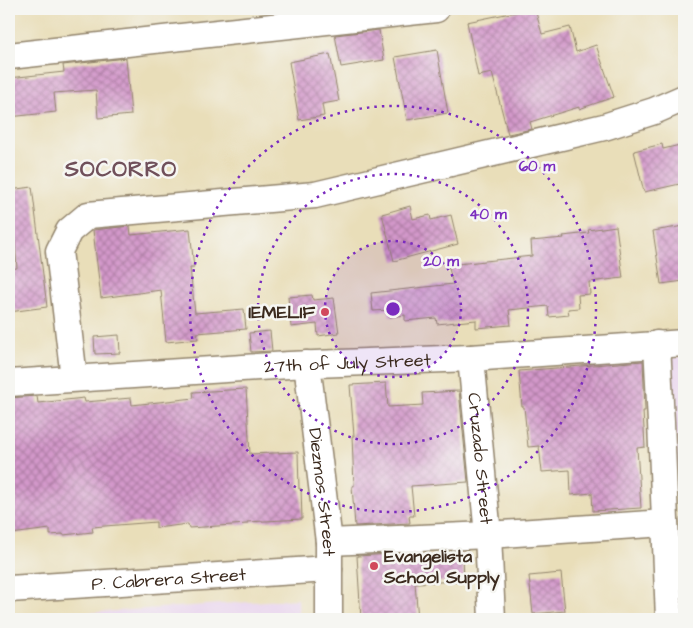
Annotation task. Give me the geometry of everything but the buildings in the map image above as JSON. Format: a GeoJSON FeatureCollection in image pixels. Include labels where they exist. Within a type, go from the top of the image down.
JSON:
{"type":"FeatureCollection","features":[{"type":"Feature","properties":{"kind":"street"},"geometry":{"type":"LineString","coordinates":[[9,56],[283,17],[436,9]]}},
{"type":"Feature","properties":{"kind":"street"},"geometry":{"type":"LineString","coordinates":[[74,378],[59,252],[69,231],[88,215],[315,195],[604,127],[654,111],[684,98]]}},
{"type":"Feature","properties":{"kind":"street","name":"27th of July Street"},"geometry":{"type":"LineString","coordinates":[[9,383],[307,364],[471,358],[684,343]]}},
{"type":"Feature","properties":{"kind":"street"},"geometry":{"type":"LineString","coordinates":[[657,344],[669,619]]}},
{"type":"Feature","properties":{"kind":"street","name":"Cruzado Street"},"geometry":{"type":"LineString","coordinates":[[471,358],[488,535],[492,619]]}},
{"type":"Feature","properties":{"kind":"street","name":"Diezmos Street"},"geometry":{"type":"LineString","coordinates":[[307,364],[329,542],[329,619]]}},
{"type":"Feature","properties":{"kind":"street"},"geometry":{"type":"LineString","coordinates":[[329,542],[488,535],[665,523]]}},
{"type":"Feature","properties":{"kind":"street","name":"P. Cabrera Street"},"geometry":{"type":"LineString","coordinates":[[9,589],[329,569]]}},
{"type":"Feature","properties":{"kind":"shaded area"},"geometry":{"type":"Polygon","coordinates":[[[671,357],[684,357],[684,619],[683,619],[671,357]]]}},
{"type":"Feature","properties":{"kind":"shaded area"},"geometry":{"type":"Polygon","coordinates":[[[298,599],[299,619],[26,619],[27,617],[298,599]]]}},
{"type":"Feature","properties":{"kind":"place","name":"IEMELIF"},"geometry":{"type":"Point","coordinates":[325,312]}},
{"type":"Feature","properties":{"kind":"place","name":"Evangelista School Supply"},"geometry":{"type":"Point","coordinates":[374,566]}},
{"type":"Feature","properties":{"kind":"district","name":"SOCORRO"},"geometry":{"type":"Point","coordinates":[121,169]}}]}
